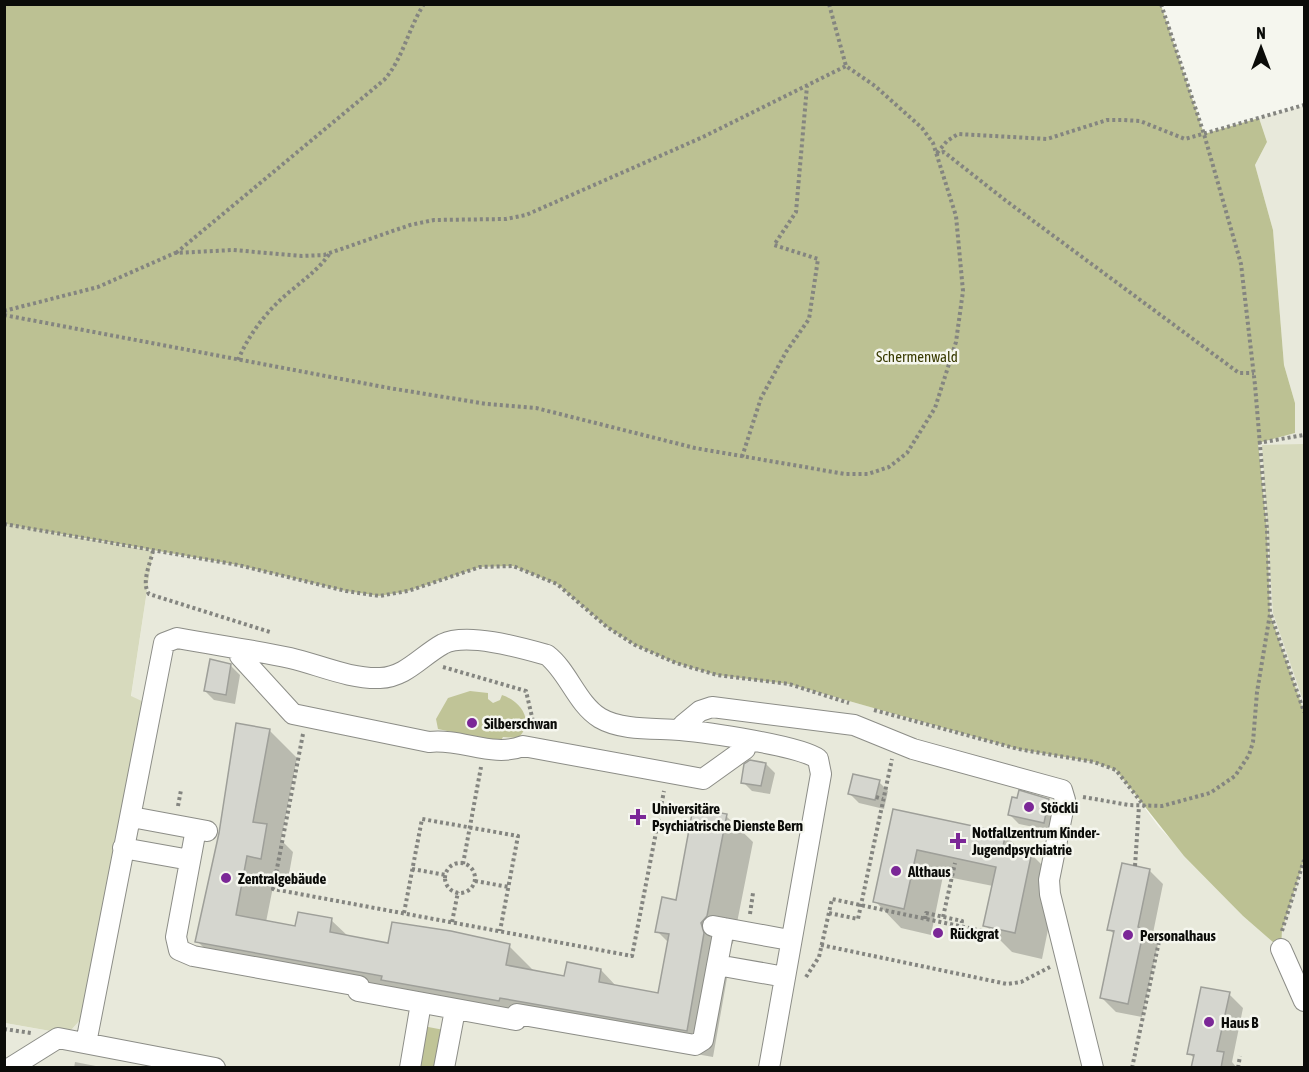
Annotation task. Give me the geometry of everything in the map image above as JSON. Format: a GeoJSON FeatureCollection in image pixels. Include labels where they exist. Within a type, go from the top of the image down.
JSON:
{"type":"FeatureCollection","features":[{"type":"Feature","properties":{"kind":"lane"},"geometry":{"type":"LineString","coordinates":[[86,1043],[165,643],[177,638],[290,658],[351,675],[377,678],[399,674],[446,643],[457,640],[482,641],[547,655],[557,663],[599,717],[658,730],[682,730],[805,751],[818,759],[821,767],[793,981],[769,1068]]}},
{"type":"Feature","properties":{"kind":"lane"},"geometry":{"type":"LineString","coordinates":[[241,650],[240,656],[293,714],[429,742],[443,740],[507,752],[523,746],[703,779],[745,749],[746,741]]}},
{"type":"Feature","properties":{"kind":"lane"},"geometry":{"type":"LineString","coordinates":[[682,730],[683,725],[700,711],[712,707],[854,725],[913,749],[1053,786],[1064,794],[1049,886],[1064,959],[1094,1068]]}},
{"type":"Feature","properties":{"kind":"lane"},"geometry":{"type":"LineString","coordinates":[[137,818],[202,830],[190,860],[176,937],[179,950],[185,954],[359,986],[358,991],[421,1004],[516,1020],[517,1014],[695,1046],[704,1040],[717,964],[718,927],[784,939]]}},
{"type":"Feature","properties":{"kind":"lane"},"geometry":{"type":"LineString","coordinates":[[123,848],[190,860]]}},
{"type":"Feature","properties":{"kind":"lane"},"geometry":{"type":"LineString","coordinates":[[1281,949],[1305,1001]]}},
{"type":"Feature","properties":{"kind":"lane"},"geometry":{"type":"LineString","coordinates":[[717,964],[793,981]]}},
{"type":"Feature","properties":{"kind":"lane"},"geometry":{"type":"LineString","coordinates":[[410,1068],[421,1004]]}},
{"type":"Feature","properties":{"kind":"lane"},"geometry":{"type":"LineString","coordinates":[[444,1068],[455,1010]]}},
{"type":"Feature","properties":{"kind":"lane"},"geometry":{"type":"LineString","coordinates":[[10,1068],[58,1038],[215,1068]]}},
{"type":"Feature","properties":{"kind":"path"},"geometry":{"type":"LineString","coordinates":[[4,313],[98,287],[175,253],[384,80],[392,70],[409,29],[423,4]]}},
{"type":"Feature","properties":{"kind":"path"},"geometry":{"type":"LineString","coordinates":[[4,313],[238,360],[487,404],[536,408],[695,448],[845,474],[868,474],[889,467],[907,453],[935,408],[956,342],[963,291],[956,216],[933,142],[922,128],[875,86],[846,66],[829,4]]}},
{"type":"Feature","properties":{"kind":"path"},"geometry":{"type":"LineString","coordinates":[[1064,794],[1145,807],[1176,803],[1210,793],[1224,785],[1243,766],[1253,742],[1257,692],[1270,614],[1267,529],[1258,443],[1254,373],[1241,264],[1204,134],[1161,4]]}},
{"type":"Feature","properties":{"kind":"path"},"geometry":{"type":"LineString","coordinates":[[175,253],[233,250],[302,256],[330,253],[410,225],[434,220],[506,219],[526,215],[703,137],[846,66]]}},
{"type":"Feature","properties":{"kind":"path"},"geometry":{"type":"LineString","coordinates":[[742,456],[761,398],[786,352],[809,319],[818,259],[774,245],[796,212],[807,85]]}},
{"type":"Feature","properties":{"kind":"path"},"geometry":{"type":"LineString","coordinates":[[936,154],[947,141],[958,134],[1047,139],[1107,120],[1140,121],[1185,139],[1305,105]]}},
{"type":"Feature","properties":{"kind":"path"},"geometry":{"type":"LineString","coordinates":[[936,154],[944,152],[1005,201],[1239,372],[1254,373]]}},
{"type":"Feature","properties":{"kind":"path"},"geometry":{"type":"LineString","coordinates":[[238,360],[247,339],[268,313],[292,289],[319,269],[330,253]]}},
{"type":"Feature","properties":{"kind":"path"},"geometry":{"type":"LineString","coordinates":[[1258,443],[1305,435]]}},
{"type":"Feature","properties":{"kind":"path"},"geometry":{"type":"LineString","coordinates":[[4,524],[238,565],[346,591],[379,596],[408,591],[480,567],[513,566],[557,584],[607,627],[635,645],[676,663],[717,675],[789,684],[851,703]]}},
{"type":"Feature","properties":{"kind":"path"},"geometry":{"type":"LineString","coordinates":[[153,551],[145,589],[149,594],[271,632]]}},
{"type":"Feature","properties":{"kind":"path"},"geometry":{"type":"LineString","coordinates":[[1270,614],[1305,712]]}},
{"type":"Feature","properties":{"kind":"path"},"geometry":{"type":"LineString","coordinates":[[423,658],[427,662],[526,691],[537,748]]}},
{"type":"Feature","properties":{"kind":"path"},"geometry":{"type":"LineString","coordinates":[[872,710],[1018,749],[1094,762],[1116,770],[1145,807]]}},
{"type":"Feature","properties":{"kind":"path"},"geometry":{"type":"LineString","coordinates":[[305,718],[273,889],[632,956],[668,772]]}},
{"type":"Feature","properties":{"kind":"path"},"geometry":{"type":"LineString","coordinates":[[829,913],[858,919],[896,741]]}},
{"type":"Feature","properties":{"kind":"path"},"geometry":{"type":"LineString","coordinates":[[463,864],[485,748]]}},
{"type":"Feature","properties":{"kind":"path"},"geometry":{"type":"LineString","coordinates":[[876,797],[883,799]]}},
{"type":"Feature","properties":{"kind":"path"},"geometry":{"type":"LineString","coordinates":[[1135,866],[1139,806]]}},
{"type":"Feature","properties":{"kind":"path"},"geometry":{"type":"LineString","coordinates":[[404,913],[422,819],[518,837],[500,931]]}},
{"type":"Feature","properties":{"kind":"path"},"geometry":{"type":"LineString","coordinates":[[1281,949],[1282,930],[1305,860]]}},
{"type":"Feature","properties":{"kind":"path"},"geometry":{"type":"LineString","coordinates":[[943,917],[955,863]]}},
{"type":"Feature","properties":{"kind":"path"},"geometry":{"type":"LineString","coordinates":[[463,864],[472,869],[475,880],[468,890],[458,892],[448,886],[446,875],[453,865],[463,864]]}},
{"type":"Feature","properties":{"kind":"path"},"geometry":{"type":"LineString","coordinates":[[412,869],[446,875]]}},
{"type":"Feature","properties":{"kind":"path"},"geometry":{"type":"LineString","coordinates":[[475,880],[508,887]]}},
{"type":"Feature","properties":{"kind":"path"},"geometry":{"type":"LineString","coordinates":[[452,922],[458,892]]}},
{"type":"Feature","properties":{"kind":"path"},"geometry":{"type":"LineString","coordinates":[[793,981],[819,957],[832,899],[998,934]]}},
{"type":"Feature","properties":{"kind":"path"},"geometry":{"type":"LineString","coordinates":[[925,919],[926,913],[962,921],[961,927]]}},
{"type":"Feature","properties":{"kind":"path"},"geometry":{"type":"LineString","coordinates":[[1132,1068],[1160,937]]}},
{"type":"Feature","properties":{"kind":"path"},"geometry":{"type":"LineString","coordinates":[[822,945],[1007,984],[1021,982],[1064,959]]}},
{"type":"Feature","properties":{"kind":"path"},"geometry":{"type":"LineString","coordinates":[[1238,1068],[1240,1056]]}},
{"type":"Feature","properties":{"kind":"shaded area"},"geometry":{"type":"Polygon","coordinates":[[[1304,106],[1304,712],[1270,614],[1267,529],[1258,443],[1295,433],[1295,403],[1284,365],[1273,230],[1255,165],[1267,142],[1259,118],[1304,106]]]}},
{"type":"Feature","properties":{"kind":"shaded area"},"geometry":{"type":"Polygon","coordinates":[[[1304,444],[1304,703],[1273,613],[1262,445],[1304,444]]]}},
{"type":"Feature","properties":{"kind":"shaded area"},"geometry":{"type":"Polygon","coordinates":[[[5,524],[153,551],[131,696],[146,703],[81,1019],[72,1029],[62,1033],[5,1023],[5,524]]]}},
{"type":"Feature","properties":{"kind":"shaded area","name":"Universitäre Psychiatrische Dienste Bern"},"geometry":{"type":"Polygon","coordinates":[[[153,551],[238,565],[365,595],[408,591],[480,567],[513,566],[557,584],[607,627],[635,645],[676,663],[717,675],[789,684],[1018,749],[1094,762],[1116,770],[1159,827],[1243,916],[1280,948],[1282,930],[1304,860],[1304,1067],[5,1068],[4,1023],[62,1033],[72,1029],[81,1019],[146,703],[131,697],[153,551]]]}},
{"type":"Feature","properties":{"kind":"shaded area"},"geometry":{"type":"Polygon","coordinates":[[[470,691],[488,693],[488,699],[493,703],[500,700],[502,695],[515,702],[524,712],[526,719],[526,725],[518,738],[503,737],[500,742],[438,729],[436,719],[448,698],[470,691]]]}},
{"type":"Feature","properties":{"kind":"shaded area"},"geometry":{"type":"Polygon","coordinates":[[[423,1026],[444,1030],[437,1067],[415,1068],[423,1026]]]}},
{"type":"Feature","properties":{"kind":"green space","name":"Schermenwald"},"geometry":{"type":"Polygon","coordinates":[[[5,5],[1161,5],[1204,134],[1259,118],[1267,142],[1255,165],[1273,230],[1284,365],[1295,403],[1295,433],[1258,443],[1267,529],[1270,614],[1304,712],[1304,860],[1282,930],[1281,949],[1243,916],[1184,856],[1116,770],[1094,762],[1018,749],[789,684],[717,675],[676,663],[635,645],[607,627],[557,584],[513,566],[480,567],[408,591],[379,596],[346,591],[238,565],[5,524],[5,5]]]}},
{"type":"Feature","properties":{"kind":"building"},"geometry":{"type":"Polygon","coordinates":[[[210,659],[231,664],[226,695],[204,691],[210,659]]]}},
{"type":"Feature","properties":{"kind":"building","name":"Zentralgebäude"},"geometry":{"type":"Polygon","coordinates":[[[236,723],[270,729],[253,822],[267,824],[261,859],[247,856],[236,915],[295,926],[298,912],[332,918],[330,932],[388,943],[392,922],[451,931],[510,944],[506,965],[564,976],[567,962],[601,969],[599,982],[658,993],[669,934],[655,932],[662,897],[676,900],[693,808],[727,814],[707,916],[701,923],[704,933],[687,1031],[500,998],[499,1001],[381,980],[382,976],[195,942],[219,833],[236,723]]]}},
{"type":"Feature","properties":{"kind":"building"},"geometry":{"type":"Polygon","coordinates":[[[750,760],[766,763],[761,786],[741,783],[744,764],[750,760]]]}},
{"type":"Feature","properties":{"kind":"building"},"geometry":{"type":"Polygon","coordinates":[[[853,774],[880,780],[875,800],[848,794],[853,774]]]}},
{"type":"Feature","properties":{"kind":"building","name":"Stöckli"},"geometry":{"type":"Polygon","coordinates":[[[1019,790],[1049,799],[1044,823],[1008,815],[1012,797],[1017,798],[1019,790]]]}},
{"type":"Feature","properties":{"kind":"building","name":"Althaus"},"geometry":{"type":"Polygon","coordinates":[[[893,809],[1006,833],[1003,846],[1032,852],[1015,933],[983,926],[996,867],[917,850],[904,909],[873,902],[893,809]]]}},
{"type":"Feature","properties":{"kind":"building","name":"Personalhaus"},"geometry":{"type":"Polygon","coordinates":[[[1122,863],[1150,869],[1138,927],[1144,929],[1128,1004],[1100,998],[1114,931],[1107,930],[1122,863]]]}},
{"type":"Feature","properties":{"kind":"building","name":"Haus B"},"geometry":{"type":"Polygon","coordinates":[[[1201,987],[1230,992],[1217,1051],[1224,1052],[1221,1068],[1191,1068],[1194,1055],[1187,1054],[1201,987]]]}},
{"type":"Feature","properties":{"kind":"place","name":"Silberschwan"},"geometry":{"type":"Point","coordinates":[472,723]}},
{"type":"Feature","properties":{"kind":"place","name":"Stöckli"},"geometry":{"type":"Point","coordinates":[1029,807]}},
{"type":"Feature","properties":{"kind":"place","name":"Universitäre Psychiatrische Dienste Bern"},"geometry":{"type":"Point","coordinates":[638,817]}},
{"type":"Feature","properties":{"kind":"place","name":"Notfallzentrum Kinder- Jugendpsychiatrie"},"geometry":{"type":"Point","coordinates":[958,841]}},
{"type":"Feature","properties":{"kind":"place","name":"Althaus"},"geometry":{"type":"Point","coordinates":[896,871]}},
{"type":"Feature","properties":{"kind":"place","name":"Zentralgebäude"},"geometry":{"type":"Point","coordinates":[226,878]}},
{"type":"Feature","properties":{"kind":"place","name":"Rückgrat"},"geometry":{"type":"Point","coordinates":[938,933]}},
{"type":"Feature","properties":{"kind":"place","name":"Personalhaus"},"geometry":{"type":"Point","coordinates":[1128,935]}},
{"type":"Feature","properties":{"kind":"place","name":"Haus B"},"geometry":{"type":"Point","coordinates":[1209,1022]}}]}
